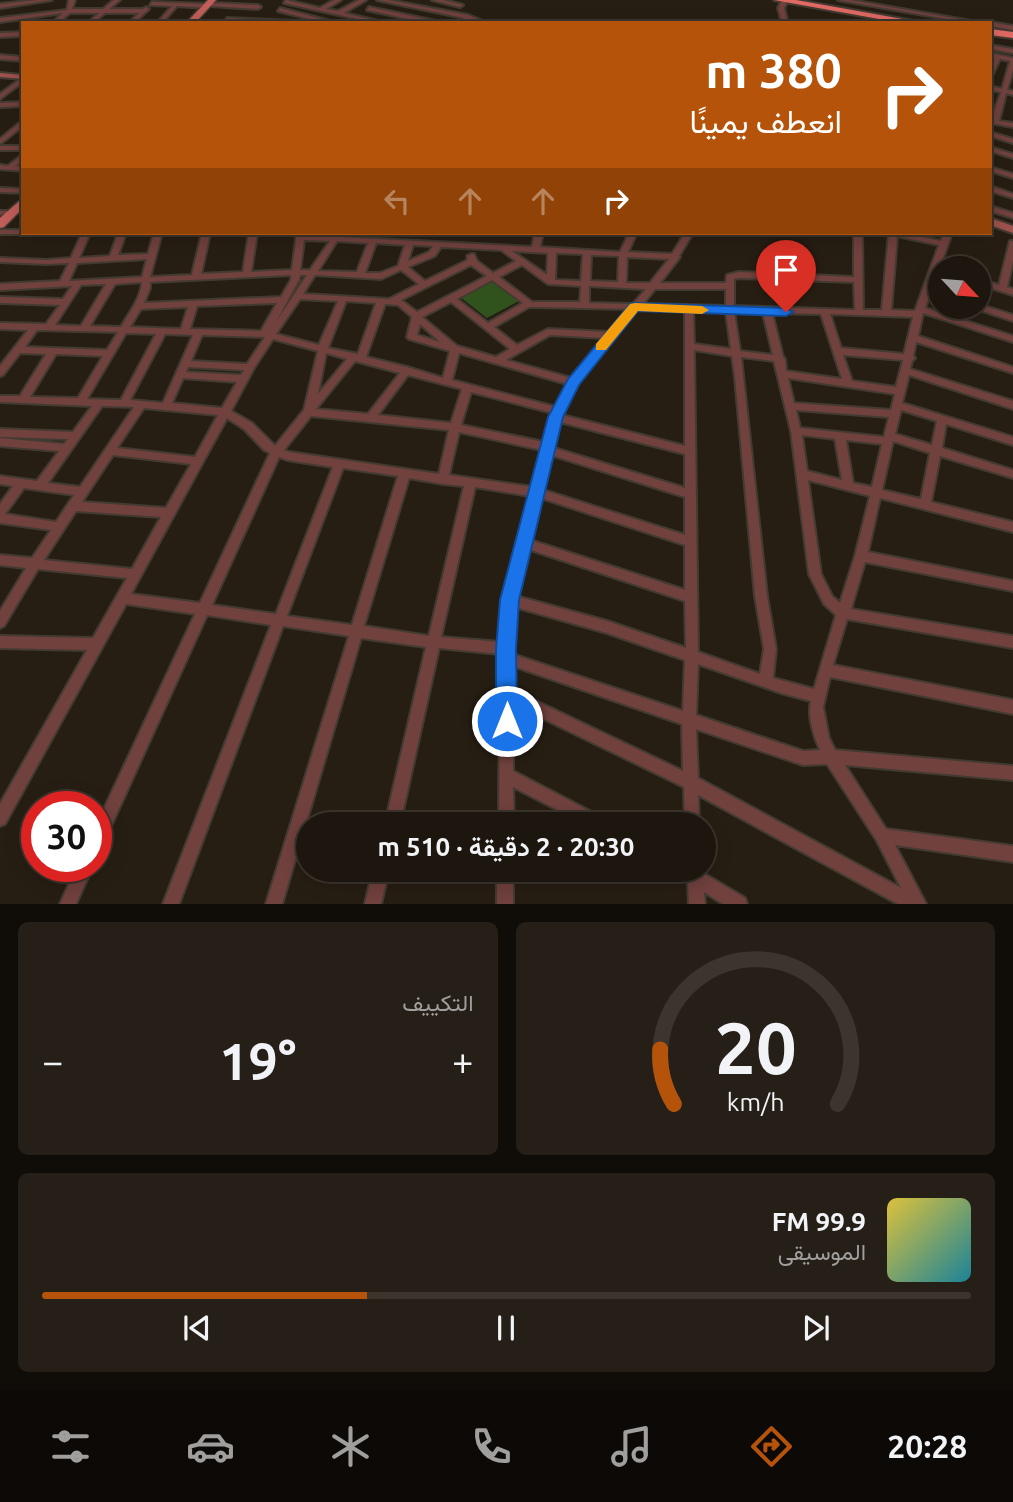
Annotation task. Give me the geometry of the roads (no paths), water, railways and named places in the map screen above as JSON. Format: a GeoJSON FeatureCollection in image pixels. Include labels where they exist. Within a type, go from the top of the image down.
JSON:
{"type":"FeatureCollection","features":[{"type":"Feature","properties":{"kind":"highway"},"geometry":{"type":"LineString","coordinates":[[779,0],[915,21]]}},
{"type":"Feature","properties":{"kind":"highway"},"geometry":{"type":"LineString","coordinates":[[794,0],[915,21]]}},
{"type":"Feature","properties":{"kind":"highway"},"geometry":{"type":"LineString","coordinates":[[992,33],[1013,36]]}},
{"type":"Feature","properties":{"kind":"main road"},"geometry":{"type":"LineString","coordinates":[[192,21],[212,3]]}},
{"type":"Feature","properties":{"kind":"main road"},"geometry":{"type":"LineString","coordinates":[[198,21],[212,3]]}},
{"type":"Feature","properties":{"kind":"main road"},"geometry":{"type":"LineString","coordinates":[[7,215],[21,196]]}},
{"type":"Feature","properties":{"kind":"main road"},"geometry":{"type":"LineString","coordinates":[[7,215],[21,203]]}},
{"type":"Feature","properties":{"kind":"street"},"geometry":{"type":"LineString","coordinates":[[0,6],[49,0]]}},
{"type":"Feature","properties":{"kind":"street"},"geometry":{"type":"LineString","coordinates":[[56,21],[69,10],[72,0]]}},
{"type":"Feature","properties":{"kind":"street"},"geometry":{"type":"LineString","coordinates":[[92,21],[117,0]]}},
{"type":"Feature","properties":{"kind":"street"},"geometry":{"type":"LineString","coordinates":[[246,20],[265,0]]}},
{"type":"Feature","properties":{"kind":"street"},"geometry":{"type":"LineString","coordinates":[[328,0],[337,1]]}},
{"type":"Feature","properties":{"kind":"street"},"geometry":{"type":"LineString","coordinates":[[339,13],[363,0]]}},
{"type":"Feature","properties":{"kind":"street"},"geometry":{"type":"LineString","coordinates":[[270,21],[287,1],[364,21],[372,0]]}},
{"type":"Feature","properties":{"kind":"street"},"geometry":{"type":"LineString","coordinates":[[380,0],[480,21]]}},
{"type":"Feature","properties":{"kind":"street"},"geometry":{"type":"LineString","coordinates":[[389,21],[424,0]]}},
{"type":"Feature","properties":{"kind":"street"},"geometry":{"type":"LineString","coordinates":[[435,0],[460,5]]}},
{"type":"Feature","properties":{"kind":"street"},"geometry":{"type":"LineString","coordinates":[[447,13],[468,0]]}},
{"type":"Feature","properties":{"kind":"street"},"geometry":{"type":"LineString","coordinates":[[784,21],[781,8],[785,0]]}},
{"type":"Feature","properties":{"kind":"street"},"geometry":{"type":"LineString","coordinates":[[841,0],[969,21]]}},
{"type":"Feature","properties":{"kind":"street"},"geometry":{"type":"LineString","coordinates":[[322,9],[337,1]]}},
{"type":"Feature","properties":{"kind":"street"},"geometry":{"type":"LineString","coordinates":[[133,21],[154,2],[258,7]]}},
{"type":"Feature","properties":{"kind":"street"},"geometry":{"type":"LineString","coordinates":[[161,21],[176,5]]}},
{"type":"Feature","properties":{"kind":"street"},"geometry":{"type":"LineString","coordinates":[[226,21],[239,7]]}},
{"type":"Feature","properties":{"kind":"street"},"geometry":{"type":"LineString","coordinates":[[369,9],[427,21]]}},
{"type":"Feature","properties":{"kind":"street"},"geometry":{"type":"LineString","coordinates":[[0,20],[69,10],[143,11]]}},
{"type":"Feature","properties":{"kind":"street"},"geometry":{"type":"LineString","coordinates":[[280,10],[324,21]]}},
{"type":"Feature","properties":{"kind":"street"},"geometry":{"type":"LineString","coordinates":[[463,21],[468,17]]}},
{"type":"Feature","properties":{"kind":"street"},"geometry":{"type":"LineString","coordinates":[[226,21],[258,21]]}},
{"type":"Feature","properties":{"kind":"street"},"geometry":{"type":"LineString","coordinates":[[992,24],[1013,28]]}},
{"type":"Feature","properties":{"kind":"street"},"geometry":{"type":"LineString","coordinates":[[0,35],[21,34]]}},
{"type":"Feature","properties":{"kind":"street"},"geometry":{"type":"LineString","coordinates":[[992,47],[1013,51]]}},
{"type":"Feature","properties":{"kind":"street"},"geometry":{"type":"LineString","coordinates":[[10,58],[16,52]]}},
{"type":"Feature","properties":{"kind":"street"},"geometry":{"type":"LineString","coordinates":[[994,56],[1013,62],[993,121],[1013,125]]}},
{"type":"Feature","properties":{"kind":"street"},"geometry":{"type":"LineString","coordinates":[[0,57],[21,59]]}},
{"type":"Feature","properties":{"kind":"street"},"geometry":{"type":"LineString","coordinates":[[0,75],[21,78]]}},
{"type":"Feature","properties":{"kind":"street"},"geometry":{"type":"LineString","coordinates":[[0,97],[21,80]]}},
{"type":"Feature","properties":{"kind":"street"},"geometry":{"type":"LineString","coordinates":[[992,100],[1005,87],[1013,85]]}},
{"type":"Feature","properties":{"kind":"street"},"geometry":{"type":"LineString","coordinates":[[1005,87],[1013,93]]}},
{"type":"Feature","properties":{"kind":"street"},"geometry":{"type":"LineString","coordinates":[[1005,87],[1013,102]]}},
{"type":"Feature","properties":{"kind":"street"},"geometry":{"type":"LineString","coordinates":[[0,105],[21,104]]}},
{"type":"Feature","properties":{"kind":"street"},"geometry":{"type":"LineString","coordinates":[[0,142],[21,124]]}},
{"type":"Feature","properties":{"kind":"street"},"geometry":{"type":"LineString","coordinates":[[0,128],[15,128]]}},
{"type":"Feature","properties":{"kind":"street"},"geometry":{"type":"LineString","coordinates":[[992,135],[1013,141]]}},
{"type":"Feature","properties":{"kind":"street"},"geometry":{"type":"LineString","coordinates":[[0,148],[21,148]]}},
{"type":"Feature","properties":{"kind":"street"},"geometry":{"type":"LineString","coordinates":[[992,150],[1013,155],[1001,172]]}},
{"type":"Feature","properties":{"kind":"street"},"geometry":{"type":"LineString","coordinates":[[10,168],[21,158]]}},
{"type":"Feature","properties":{"kind":"street"},"geometry":{"type":"LineString","coordinates":[[0,167],[21,169]]}},
{"type":"Feature","properties":{"kind":"street"},"geometry":{"type":"LineString","coordinates":[[992,170],[1013,176]]}},
{"type":"Feature","properties":{"kind":"street"},"geometry":{"type":"LineString","coordinates":[[992,189],[1013,196]]}},
{"type":"Feature","properties":{"kind":"street"},"geometry":{"type":"LineString","coordinates":[[0,190],[21,193]]}},
{"type":"Feature","properties":{"kind":"street"},"geometry":{"type":"LineString","coordinates":[[992,209],[1013,216]]}},
{"type":"Feature","properties":{"kind":"street"},"geometry":{"type":"LineString","coordinates":[[992,221],[1013,228]]}},
{"type":"Feature","properties":{"kind":"street"},"geometry":{"type":"LineString","coordinates":[[0,232],[21,232]]}},
{"type":"Feature","properties":{"kind":"street"},"geometry":{"type":"LineString","coordinates":[[63,285],[85,235]]}},
{"type":"Feature","properties":{"kind":"street"},"geometry":{"type":"LineString","coordinates":[[113,258],[121,235]]}},
{"type":"Feature","properties":{"kind":"street"},"geometry":{"type":"LineString","coordinates":[[81,401],[138,306],[157,235]]}},
{"type":"Feature","properties":{"kind":"street"},"geometry":{"type":"LineString","coordinates":[[196,277],[206,235]]}},
{"type":"Feature","properties":{"kind":"street"},"geometry":{"type":"LineString","coordinates":[[247,274],[253,235]]}},
{"type":"Feature","properties":{"kind":"street"},"geometry":{"type":"LineString","coordinates":[[0,819],[244,379],[297,272],[301,235],[337,236],[373,242],[676,257]]}},
{"type":"Feature","properties":{"kind":"street"},"geometry":{"type":"LineString","coordinates":[[392,243],[396,235]]}},
{"type":"Feature","properties":{"kind":"street"},"geometry":{"type":"LineString","coordinates":[[0,287],[297,272],[381,276],[432,254],[448,235]]}},
{"type":"Feature","properties":{"kind":"street"},"geometry":{"type":"LineString","coordinates":[[536,249],[539,235]]}},
{"type":"Feature","properties":{"kind":"street"},"geometry":{"type":"LineString","coordinates":[[622,285],[623,254],[632,235]]}},
{"type":"Feature","properties":{"kind":"street"},"geometry":{"type":"LineString","coordinates":[[506,812],[509,600],[557,414],[573,382],[676,257],[688,235]]}},
{"type":"Feature","properties":{"kind":"street"},"geometry":{"type":"LineString","coordinates":[[858,235],[859,312]]}},
{"type":"Feature","properties":{"kind":"street"},"geometry":{"type":"LineString","coordinates":[[886,313],[893,235]]}},
{"type":"Feature","properties":{"kind":"street"},"geometry":{"type":"LineString","coordinates":[[914,235],[946,238],[941,256]]}},
{"type":"Feature","properties":{"kind":"street"},"geometry":{"type":"LineString","coordinates":[[267,334],[300,296],[337,236]]}},
{"type":"Feature","properties":{"kind":"street"},"geometry":{"type":"LineString","coordinates":[[360,276],[373,242]]}},
{"type":"Feature","properties":{"kind":"street"},"geometry":{"type":"LineString","coordinates":[[1003,289],[1013,243]]}},
{"type":"Feature","properties":{"kind":"street"},"geometry":{"type":"LineString","coordinates":[[402,267],[410,244]]}},
{"type":"Feature","properties":{"kind":"street"},"geometry":{"type":"LineString","coordinates":[[472,261],[473,247]]}},
{"type":"Feature","properties":{"kind":"street"},"geometry":{"type":"LineString","coordinates":[[503,248],[551,282],[729,286]]}},
{"type":"Feature","properties":{"kind":"street"},"geometry":{"type":"LineString","coordinates":[[551,282],[552,250]]}},
{"type":"Feature","properties":{"kind":"street"},"geometry":{"type":"LineString","coordinates":[[584,306],[587,251]]}},
{"type":"Feature","properties":{"kind":"street"},"geometry":{"type":"LineString","coordinates":[[0,260],[151,256]]}},
{"type":"Feature","properties":{"kind":"street"},"geometry":{"type":"LineString","coordinates":[[472,261],[530,304]]}},
{"type":"Feature","properties":{"kind":"street"},"geometry":{"type":"LineString","coordinates":[[112,807],[201,609],[276,452],[358,357],[385,302],[472,261]]}},
{"type":"Feature","properties":{"kind":"street"},"geometry":{"type":"LineString","coordinates":[[521,262],[417,316],[411,335],[414,339],[573,382]]}},
{"type":"Feature","properties":{"kind":"street"},"geometry":{"type":"LineString","coordinates":[[402,267],[424,284]]}},
{"type":"Feature","properties":{"kind":"street"},"geometry":{"type":"LineString","coordinates":[[766,681],[770,649],[761,596],[730,311],[730,277],[736,275],[859,280]]}},
{"type":"Feature","properties":{"kind":"street"},"geometry":{"type":"LineString","coordinates":[[84,328],[112,282]]}},
{"type":"Feature","properties":{"kind":"street"},"geometry":{"type":"LineString","coordinates":[[49,327],[77,285]]}},
{"type":"Feature","properties":{"kind":"street"},"geometry":{"type":"LineString","coordinates":[[991,285],[1013,292]]}},
{"type":"Feature","properties":{"kind":"street"},"geometry":{"type":"LineString","coordinates":[[300,296],[400,302],[455,350]]}},
{"type":"Feature","properties":{"kind":"street"},"geometry":{"type":"LineString","coordinates":[[451,298],[516,349]]}},
{"type":"Feature","properties":{"kind":"street"},"geometry":{"type":"LineString","coordinates":[[309,412],[323,348],[343,299]]}},
{"type":"Feature","properties":{"kind":"street"},"geometry":{"type":"LineString","coordinates":[[917,904],[882,836],[831,757],[818,722],[817,696],[861,556],[874,492],[908,365],[919,312],[928,299]]}},
{"type":"Feature","properties":{"kind":"street"},"geometry":{"type":"LineString","coordinates":[[0,300],[66,302]]}},
{"type":"Feature","properties":{"kind":"street"},"geometry":{"type":"LineString","coordinates":[[138,306],[284,300]]}},
{"type":"Feature","properties":{"kind":"street"},"geometry":{"type":"LineString","coordinates":[[184,332],[193,304]]}},
{"type":"Feature","properties":{"kind":"street"},"geometry":{"type":"LineString","coordinates":[[488,327],[530,304],[767,312],[919,312],[1013,339]]}},
{"type":"Feature","properties":{"kind":"street"},"geometry":{"type":"LineString","coordinates":[[689,310],[691,812]]}},
{"type":"Feature","properties":{"kind":"street"},"geometry":{"type":"LineString","coordinates":[[991,311],[1013,318]]}},
{"type":"Feature","properties":{"kind":"street"},"geometry":{"type":"LineString","coordinates":[[767,312],[796,431],[818,584],[828,600],[842,613],[1013,642]]}},
{"type":"Feature","properties":{"kind":"street"},"geometry":{"type":"LineString","coordinates":[[825,312],[848,383]]}},
{"type":"Feature","properties":{"kind":"street"},"geometry":{"type":"LineString","coordinates":[[0,326],[267,334],[447,381],[688,450]]}},
{"type":"Feature","properties":{"kind":"street"},"geometry":{"type":"LineString","coordinates":[[0,373],[35,327]]}},
{"type":"Feature","properties":{"kind":"street"},"geometry":{"type":"LineString","coordinates":[[124,403],[162,331]]}},
{"type":"Feature","properties":{"kind":"street"},"geometry":{"type":"LineString","coordinates":[[166,406],[199,332]]}},
{"type":"Feature","properties":{"kind":"street"},"geometry":{"type":"LineString","coordinates":[[497,361],[548,332],[611,335]]}},
{"type":"Feature","properties":{"kind":"street"},"geometry":{"type":"LineString","coordinates":[[914,338],[1013,370]]}},
{"type":"Feature","properties":{"kind":"street"},"geometry":{"type":"LineString","coordinates":[[691,347],[780,359]]}},
{"type":"Feature","properties":{"kind":"street"},"geometry":{"type":"LineString","coordinates":[[18,350],[111,353]]}},
{"type":"Feature","properties":{"kind":"street"},"geometry":{"type":"LineString","coordinates":[[447,381],[455,350]]}},
{"type":"Feature","properties":{"kind":"street"},"geometry":{"type":"LineString","coordinates":[[23,399],[53,351]]}},
{"type":"Feature","properties":{"kind":"street"},"geometry":{"type":"LineString","coordinates":[[839,351],[908,365],[1013,405]]}},
{"type":"Feature","properties":{"kind":"street"},"geometry":{"type":"LineString","coordinates":[[186,364],[250,367]]}},
{"type":"Feature","properties":{"kind":"street"},"geometry":{"type":"LineString","coordinates":[[371,418],[407,370]]}},
{"type":"Feature","properties":{"kind":"street"},"geometry":{"type":"LineString","coordinates":[[783,374],[901,391]]}},
{"type":"Feature","properties":{"kind":"street"},"geometry":{"type":"LineString","coordinates":[[181,375],[244,379]]}},
{"type":"Feature","properties":{"kind":"street"},"geometry":{"type":"LineString","coordinates":[[443,480],[455,427],[468,387]]}},
{"type":"Feature","properties":{"kind":"street"},"geometry":{"type":"LineString","coordinates":[[0,399],[124,403],[225,412],[248,426],[276,452],[404,475],[536,492],[691,542]]}},
{"type":"Feature","properties":{"kind":"street"},"geometry":{"type":"LineString","coordinates":[[40,486],[100,402]]}},
{"type":"Feature","properties":{"kind":"street"},"geometry":{"type":"LineString","coordinates":[[0,622],[34,565],[141,404]]}},
{"type":"Feature","properties":{"kind":"street"},"geometry":{"type":"LineString","coordinates":[[790,406],[896,409],[942,419],[1013,441]]}},
{"type":"Feature","properties":{"kind":"street"},"geometry":{"type":"LineString","coordinates":[[309,412],[455,427],[548,449],[689,494]]}},
{"type":"Feature","properties":{"kind":"street"},"geometry":{"type":"LineString","coordinates":[[925,506],[942,419]]}},
{"type":"Feature","properties":{"kind":"street"},"geometry":{"type":"LineString","coordinates":[[796,431],[888,439],[1013,474]]}},
{"type":"Feature","properties":{"kind":"street"},"geometry":{"type":"LineString","coordinates":[[0,433],[76,436]]}},
{"type":"Feature","properties":{"kind":"street"},"geometry":{"type":"LineString","coordinates":[[840,436],[848,485]]}},
{"type":"Feature","properties":{"kind":"street"},"geometry":{"type":"LineString","coordinates":[[0,442],[67,448]]}},
{"type":"Feature","properties":{"kind":"street"},"geometry":{"type":"LineString","coordinates":[[110,451],[198,461]]}},
{"type":"Feature","properties":{"kind":"street"},"geometry":{"type":"LineString","coordinates":[[171,904],[339,464]]}},
{"type":"Feature","properties":{"kind":"street"},"geometry":{"type":"LineString","coordinates":[[801,474],[1013,527]]}},
{"type":"Feature","properties":{"kind":"street"},"geometry":{"type":"LineString","coordinates":[[274,904],[404,475]]}},
{"type":"Feature","properties":{"kind":"street"},"geometry":{"type":"LineString","coordinates":[[0,480],[83,492]]}},
{"type":"Feature","properties":{"kind":"street"},"geometry":{"type":"LineString","coordinates":[[21,484],[0,516],[61,527]]}},
{"type":"Feature","properties":{"kind":"street"},"geometry":{"type":"LineString","coordinates":[[395,812],[470,484]]}},
{"type":"Feature","properties":{"kind":"street"},"geometry":{"type":"LineString","coordinates":[[75,506],[169,513]]}},
{"type":"Feature","properties":{"kind":"street"},"geometry":{"type":"LineString","coordinates":[[522,542],[691,597]]}},
{"type":"Feature","properties":{"kind":"street"},"geometry":{"type":"LineString","coordinates":[[861,556],[1013,586]]}},
{"type":"Feature","properties":{"kind":"street"},"geometry":{"type":"LineString","coordinates":[[0,561],[135,575]]}},
{"type":"Feature","properties":{"kind":"street"},"geometry":{"type":"LineString","coordinates":[[124,598],[507,654],[803,758],[831,757],[1013,773]]}},
{"type":"Feature","properties":{"kind":"street"},"geometry":{"type":"LineString","coordinates":[[509,600],[561,612],[817,696]]}},
{"type":"Feature","properties":{"kind":"street"},"geometry":{"type":"LineString","coordinates":[[0,642],[97,645]]}},
{"type":"Feature","properties":{"kind":"street"},"geometry":{"type":"LineString","coordinates":[[825,670],[1013,707]]}},
{"type":"Feature","properties":{"kind":"street"},"geometry":{"type":"LineString","coordinates":[[507,694],[690,782],[917,904]]}},
{"type":"Feature","properties":{"kind":"street"},"geometry":{"type":"LineString","coordinates":[[506,775],[577,812]]}},
{"type":"Feature","properties":{"kind":"street"},"geometry":{"type":"LineString","coordinates":[[882,836],[1013,854]]}},
{"type":"Feature","properties":{"kind":"street"},"geometry":{"type":"LineString","coordinates":[[68,904],[78,882]]}},
{"type":"Feature","properties":{"kind":"street"},"geometry":{"type":"LineString","coordinates":[[373,904],[378,882]]}},
{"type":"Feature","properties":{"kind":"street"},"geometry":{"type":"LineString","coordinates":[[505,882],[505,904]]}},
{"type":"Feature","properties":{"kind":"street"},"geometry":{"type":"LineString","coordinates":[[693,882],[697,904]]}},
{"type":"Feature","properties":{"kind":"street"},"geometry":{"type":"LineString","coordinates":[[706,882],[739,904]]}}]}
